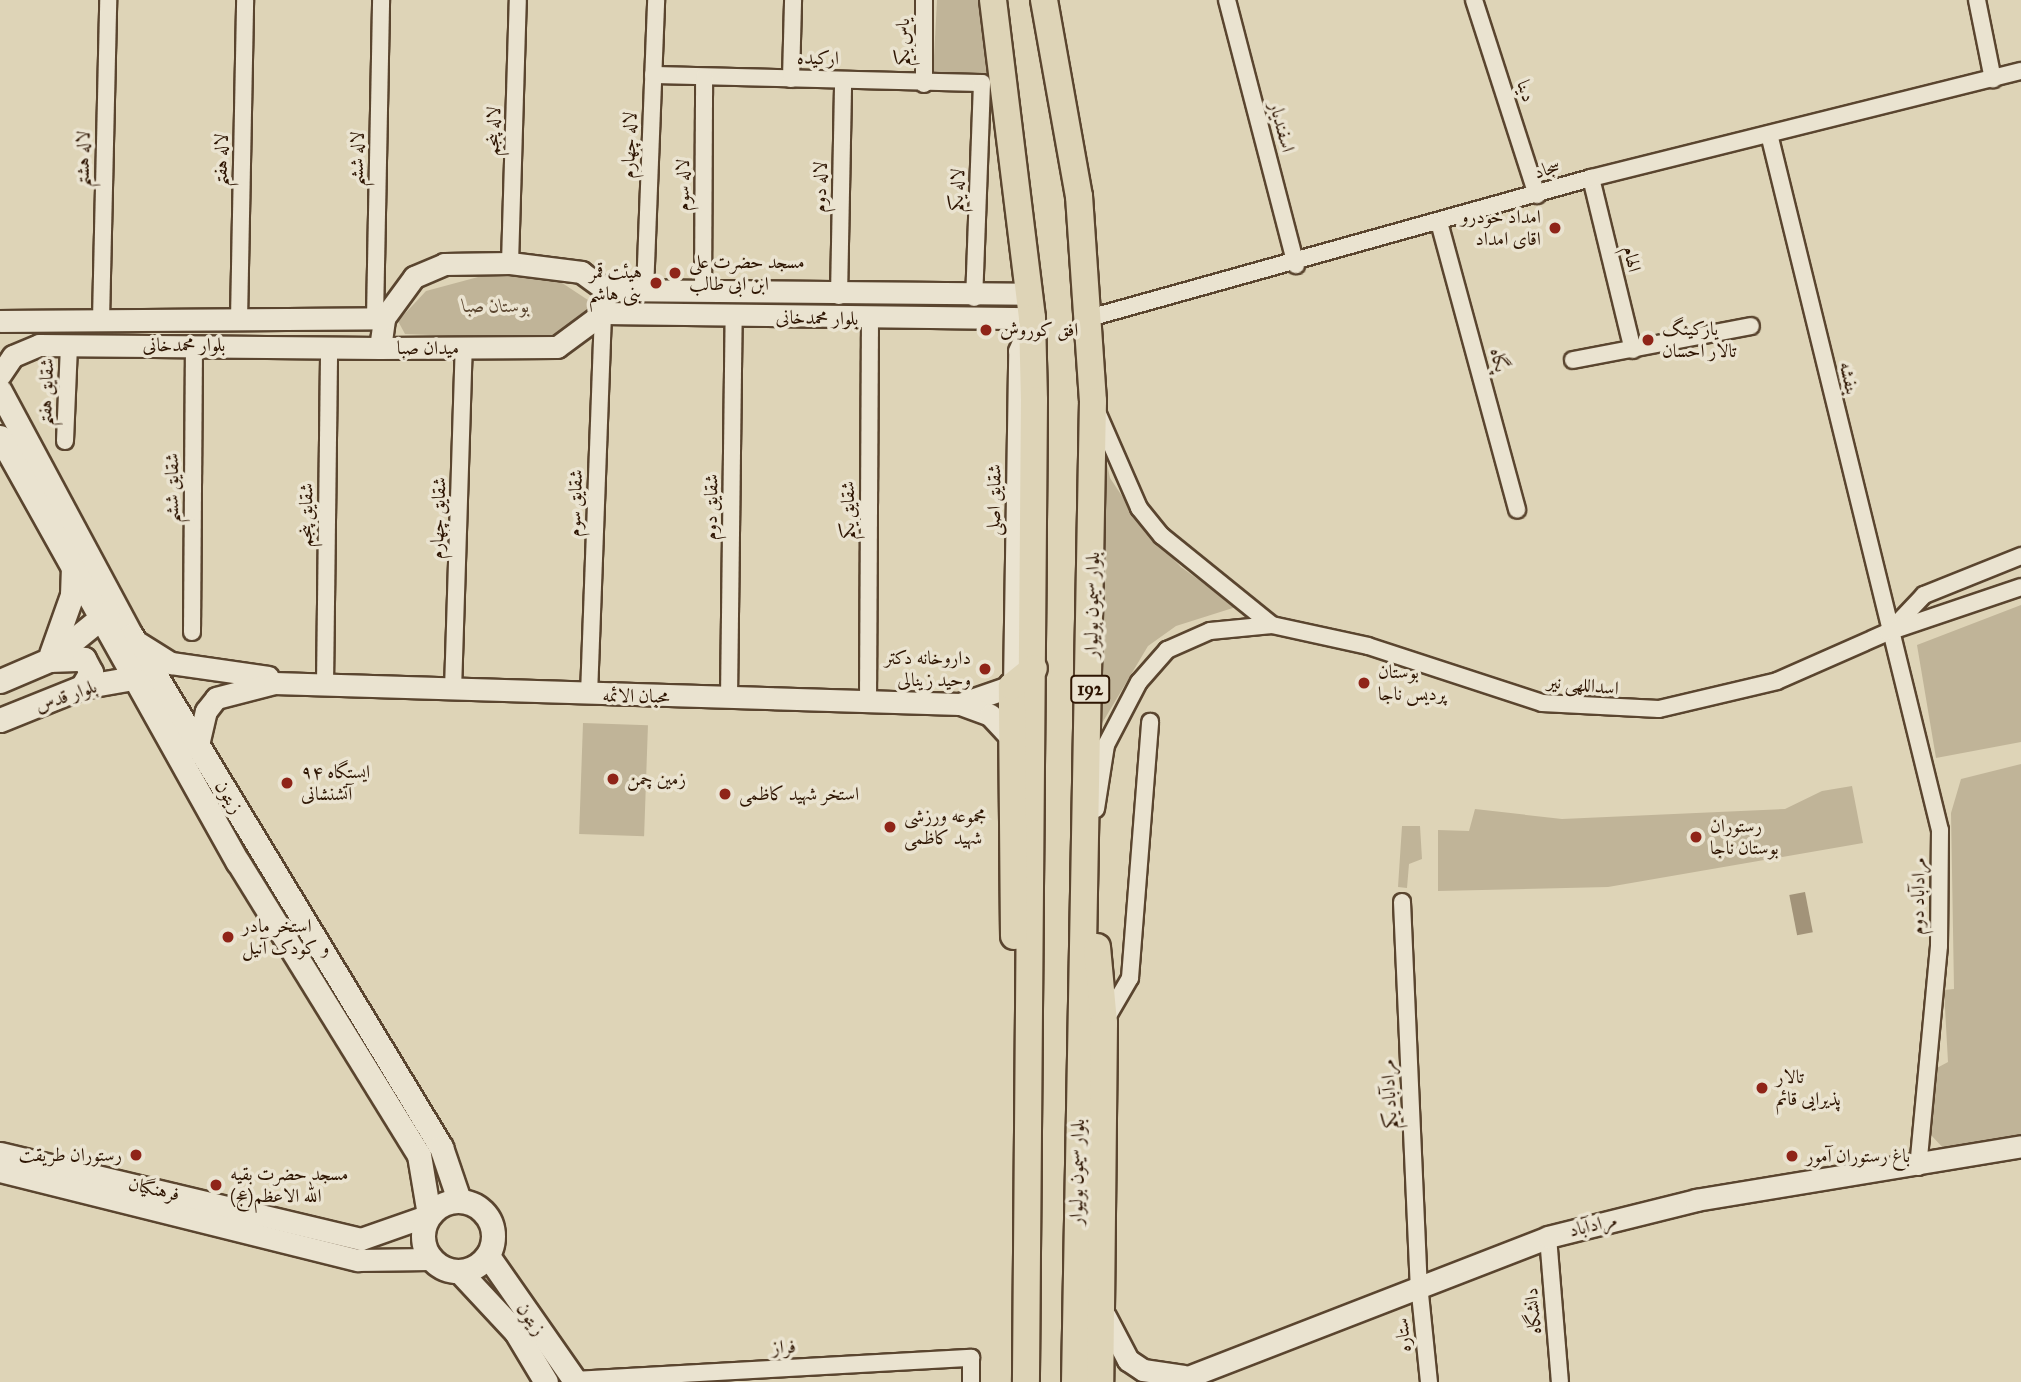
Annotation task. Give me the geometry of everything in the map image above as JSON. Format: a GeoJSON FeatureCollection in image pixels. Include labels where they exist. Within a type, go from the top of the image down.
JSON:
{"type":"FeatureCollection","features":[{"type":"Feature","properties":{"kind":"main road"},"geometry":{"type":"LineString","coordinates":[[993,0],[1031,306],[1034,668],[1031,1128],[1026,1382]]}},
{"type":"Feature","properties":{"kind":"main road","name":"بلوار سیمون بولیوار"},"geometry":{"type":"LineString","coordinates":[[1044,0],[1079,196],[1093,401],[1089,857],[1075,1382]]}},
{"type":"Feature","properties":{"kind":"main road","name":"زیتون"},"geometry":{"type":"LineString","coordinates":[[0,391],[131,635],[441,1147],[458,1200]]}},
{"type":"Feature","properties":{"kind":"main road","name":"زیتون"},"geometry":{"type":"LineString","coordinates":[[0,437],[73,569],[96,618],[238,862],[419,1156],[429,1215]]}},
{"type":"Feature","properties":{"kind":"main road"},"geometry":{"type":"LineString","coordinates":[[73,569],[72,595],[49,660],[84,659],[91,672],[82,687]]}},
{"type":"Feature","properties":{"kind":"main road","name":"بلوار قدس"},"geometry":{"type":"LineString","coordinates":[[0,681],[49,660],[96,618],[117,608]]}},
{"type":"Feature","properties":{"kind":"main road"},"geometry":{"type":"LineString","coordinates":[[1031,1128],[1014,1035],[1012,686],[1034,668]]}},
{"type":"Feature","properties":{"kind":"main road","name":"بلوار قدس"},"geometry":{"type":"LineString","coordinates":[[0,720],[82,687],[133,678]]}},
{"type":"Feature","properties":{"kind":"main road"},"geometry":{"type":"LineString","coordinates":[[238,862],[261,849]]}},
{"type":"Feature","properties":{"kind":"main road"},"geometry":{"type":"LineString","coordinates":[[1089,857],[1104,1024],[1100,1382]]}},
{"type":"Feature","properties":{"kind":"main road"},"geometry":{"type":"LineString","coordinates":[[458,1200],[479,1207],[492,1224],[488,1256],[460,1272],[430,1259],[422,1237],[429,1215],[458,1200]]}},
{"type":"Feature","properties":{"kind":"main road","name":"زیتون"},"geometry":{"type":"LineString","coordinates":[[488,1256],[576,1381]]}},
{"type":"Feature","properties":{"kind":"main road","name":"زیتون"},"geometry":{"type":"LineString","coordinates":[[460,1272],[516,1332],[546,1382]]}},
{"type":"Feature","properties":{"kind":"street","name":"لاله هشتم"},"geometry":{"type":"LineString","coordinates":[[101,320],[108,0]]}},
{"type":"Feature","properties":{"kind":"street","name":"لاله هفتم"},"geometry":{"type":"LineString","coordinates":[[239,320],[245,0]]}},
{"type":"Feature","properties":{"kind":"street","name":"لاله ششم"},"geometry":{"type":"LineString","coordinates":[[380,318],[381,0]]}},
{"type":"Feature","properties":{"kind":"street","name":"لاله پنجم"},"geometry":{"type":"LineString","coordinates":[[509,263],[518,0]]}},
{"type":"Feature","properties":{"kind":"street","name":"لاله چهارم"},"geometry":{"type":"LineString","coordinates":[[645,291],[656,0]]}},
{"type":"Feature","properties":{"kind":"street"},"geometry":{"type":"LineString","coordinates":[[791,79],[793,0]]}},
{"type":"Feature","properties":{"kind":"street","name":"یاس یکم"},"geometry":{"type":"LineString","coordinates":[[924,0],[924,84]]}},
{"type":"Feature","properties":{"kind":"street","name":"اسفندیار"},"geometry":{"type":"LineString","coordinates":[[1227,0],[1296,265]]}},
{"type":"Feature","properties":{"kind":"street","name":"دینا"},"geometry":{"type":"LineString","coordinates":[[1474,0],[1537,195]]}},
{"type":"Feature","properties":{"kind":"street"},"geometry":{"type":"LineString","coordinates":[[1977,0],[1993,79]]}},
{"type":"Feature","properties":{"kind":"street","name":"سجاد"},"geometry":{"type":"LineString","coordinates":[[1089,318],[1296,265],[1591,178],[2021,71]]}},
{"type":"Feature","properties":{"kind":"street","name":"ارکیده"},"geometry":{"type":"LineString","coordinates":[[653,75],[924,84],[982,83]]}},
{"type":"Feature","properties":{"kind":"street","name":"لاله سوم"},"geometry":{"type":"LineString","coordinates":[[703,293],[704,77]]}},
{"type":"Feature","properties":{"kind":"street","name":"لاله دوم"},"geometry":{"type":"LineString","coordinates":[[839,296],[843,80]]}},
{"type":"Feature","properties":{"kind":"street","name":"لاله یکم"},"geometry":{"type":"LineString","coordinates":[[974,298],[982,83]]}},
{"type":"Feature","properties":{"kind":"street","name":"بنفشه"},"geometry":{"type":"LineString","coordinates":[[1769,134],[1888,632]]}},
{"type":"Feature","properties":{"kind":"street","name":"الهام"},"geometry":{"type":"LineString","coordinates":[[1591,178],[1633,350]]}},
{"type":"Feature","properties":{"kind":"street","name":"پگاه"},"geometry":{"type":"LineString","coordinates":[[1439,222],[1517,510]]}},
{"type":"Feature","properties":{"kind":"street","name":"میدان صبا"},"geometry":{"type":"LineString","coordinates":[[603,313],[557,347],[380,348],[380,318],[397,295],[427,268],[509,263],[561,266],[606,290]]}},
{"type":"Feature","properties":{"kind":"street","name":"بلوار محمدخانی"},"geometry":{"type":"LineString","coordinates":[[606,290],[974,298],[1031,306]]}},
{"type":"Feature","properties":{"kind":"street"},"geometry":{"type":"LineString","coordinates":[[603,313],[606,290]]}},
{"type":"Feature","properties":{"kind":"street","name":"بلوار محمدخانی"},"geometry":{"type":"LineString","coordinates":[[603,313],[870,319],[1031,306]]}},
{"type":"Feature","properties":{"kind":"street","name":"شقایق اصلی"},"geometry":{"type":"LineString","coordinates":[[1012,686],[1017,351],[1031,306]]}},
{"type":"Feature","properties":{"kind":"street","name":"شقایق سوم"},"geometry":{"type":"LineString","coordinates":[[589,695],[603,313]]}},
{"type":"Feature","properties":{"kind":"street","name":"شقایق دوم"},"geometry":{"type":"LineString","coordinates":[[729,698],[734,316]]}},
{"type":"Feature","properties":{"kind":"street","name":"بلوار محمدخانی"},"geometry":{"type":"LineString","coordinates":[[0,321],[380,318]]}},
{"type":"Feature","properties":{"kind":"street","name":"شقایق یکم"},"geometry":{"type":"LineString","coordinates":[[868,701],[870,319]]}},
{"type":"Feature","properties":{"kind":"street"},"geometry":{"type":"LineString","coordinates":[[51,320],[43,337],[60,345]]}},
{"type":"Feature","properties":{"kind":"street"},"geometry":{"type":"LineString","coordinates":[[1573,360],[1751,326]]}},
{"type":"Feature","properties":{"kind":"street","name":"بلوار محمدخانی"},"geometry":{"type":"LineString","coordinates":[[0,375],[13,356],[60,345],[380,348]]}},
{"type":"Feature","properties":{"kind":"street","name":"شقایق هفتم"},"geometry":{"type":"LineString","coordinates":[[60,345],[65,441]]}},
{"type":"Feature","properties":{"kind":"street","name":"شقایق ششم"},"geometry":{"type":"LineString","coordinates":[[192,632],[194,345]]}},
{"type":"Feature","properties":{"kind":"street","name":"شقایق پنجم"},"geometry":{"type":"LineString","coordinates":[[318,684],[329,346]]}},
{"type":"Feature","properties":{"kind":"street","name":"شقایق چهارم"},"geometry":{"type":"LineString","coordinates":[[453,690],[464,348]]}},
{"type":"Feature","properties":{"kind":"street","name":"اسداللهی نیر"},"geometry":{"type":"LineString","coordinates":[[1093,401],[1139,508],[1161,536],[1272,625]]}},
{"type":"Feature","properties":{"kind":"street","name":"اسداللهی نیر"},"geometry":{"type":"LineString","coordinates":[[1888,632],[1923,595],[2021,556]]}},
{"type":"Feature","properties":{"kind":"street","name":"اسداللهی نیر"},"geometry":{"type":"LineString","coordinates":[[1089,857],[1106,745],[1152,663],[1191,637],[1272,625],[1368,646],[1517,697],[1623,711],[1686,704],[1777,681],[1888,632],[2021,587]]}},
{"type":"Feature","properties":{"kind":"street","name":"مرادآباد دوم"},"geometry":{"type":"LineString","coordinates":[[1888,632],[1926,753],[1940,830],[1939,946],[1918,1167]]}},
{"type":"Feature","properties":{"kind":"street"},"geometry":{"type":"LineString","coordinates":[[131,635],[171,663],[318,684]]}},
{"type":"Feature","properties":{"kind":"street"},"geometry":{"type":"LineString","coordinates":[[198,745],[206,711],[224,693],[318,684]]}},
{"type":"Feature","properties":{"kind":"street","name":"محبان الائمه"},"geometry":{"type":"LineString","coordinates":[[318,684],[589,695],[960,704],[990,715],[1013,740]]}},
{"type":"Feature","properties":{"kind":"street","name":"محبان الائمه"},"geometry":{"type":"LineString","coordinates":[[960,704],[1012,686]]}},
{"type":"Feature","properties":{"kind":"street"},"geometry":{"type":"LineString","coordinates":[[1104,1024],[1130,978],[1150,722]]}},
{"type":"Feature","properties":{"kind":"street","name":"مرادآباد یکم"},"geometry":{"type":"LineString","coordinates":[[1402,902],[1419,1284]]}},
{"type":"Feature","properties":{"kind":"street","name":"مرادآباد"},"geometry":{"type":"LineString","coordinates":[[1180,1379],[1419,1284],[1548,1237],[1696,1200],[1918,1167],[2021,1146]]}},
{"type":"Feature","properties":{"kind":"street","name":"فرهنگیان"},"geometry":{"type":"LineString","coordinates":[[0,1153],[361,1239],[429,1215]]}},
{"type":"Feature","properties":{"kind":"street","name":"فرهنگیان"},"geometry":{"type":"LineString","coordinates":[[0,1171],[358,1260],[430,1259]]}},
{"type":"Feature","properties":{"kind":"street","name":"دانشگاه"},"geometry":{"type":"LineString","coordinates":[[1548,1237],[1560,1382]]}},
{"type":"Feature","properties":{"kind":"street","name":"ستاره"},"geometry":{"type":"LineString","coordinates":[[1419,1284],[1429,1382]]}},
{"type":"Feature","properties":{"kind":"street"},"geometry":{"type":"LineString","coordinates":[[1100,1301],[1128,1360],[1143,1370],[1180,1379]]}},
{"type":"Feature","properties":{"kind":"street","name":"فراز"},"geometry":{"type":"LineString","coordinates":[[576,1381],[971,1358],[971,1382]]}},
{"type":"Feature","properties":{"kind":"green space"},"geometry":{"type":"Polygon","coordinates":[[[937,0],[986,0],[999,77],[933,77],[937,0]]]}},
{"type":"Feature","properties":{"kind":"green space","name":"بوستان صبا"},"geometry":{"type":"Polygon","coordinates":[[[493,273],[553,277],[594,304],[553,340],[405,334],[398,321],[426,291],[493,273]]]}},
{"type":"Feature","properties":{"kind":"green space"},"geometry":{"type":"Polygon","coordinates":[[[1103,445],[1110,478],[1142,526],[1181,567],[1236,607],[1176,626],[1148,646],[1098,730],[1103,445]]]}},
{"type":"Feature","properties":{"kind":"green space"},"geometry":{"type":"Polygon","coordinates":[[[2021,605],[2021,742],[1936,758],[1917,645],[2021,605]]]}},
{"type":"Feature","properties":{"kind":"green space","name":"زمین چمن"},"geometry":{"type":"Polygon","coordinates":[[[583,723],[648,725],[644,836],[579,834],[583,723]]]}},
{"type":"Feature","properties":{"kind":"green space"},"geometry":{"type":"Polygon","coordinates":[[[2021,764],[2021,1135],[1945,1150],[1931,1135],[1935,1069],[1948,1062],[1944,990],[1954,989],[1951,813],[1961,779],[2021,764]]]}},
{"type":"Feature","properties":{"kind":"green space"},"geometry":{"type":"Polygon","coordinates":[[[1852,786],[1863,843],[1608,887],[1438,891],[1438,830],[1469,831],[1475,809],[1562,819],[1785,809],[1822,791],[1852,786]]]}},
{"type":"Feature","properties":{"kind":"green space"},"geometry":{"type":"Polygon","coordinates":[[[1402,826],[1420,826],[1422,859],[1409,864],[1407,888],[1398,887],[1402,826]]]}},
{"type":"Feature","properties":{"kind":"shaded area"},"geometry":{"type":"Polygon","coordinates":[[[1805,892],[1813,932],[1797,935],[1789,895],[1805,892]]]}},
{"type":"Feature","properties":{"kind":"place","name":"امداد خودرو اقای امداد"},"geometry":{"type":"Point","coordinates":[1555,228]}},
{"type":"Feature","properties":{"kind":"place","name":"مسجد حضرت علی ابن ابی طالب"},"geometry":{"type":"Point","coordinates":[675,273]}},
{"type":"Feature","properties":{"kind":"place","name":"هیئت قمر بنی هاشم"},"geometry":{"type":"Point","coordinates":[656,283]}},
{"type":"Feature","properties":{"kind":"place","name":"افق کوروش"},"geometry":{"type":"Point","coordinates":[986,330]}},
{"type":"Feature","properties":{"kind":"place","name":"پارکینگ تالار احسان"},"geometry":{"type":"Point","coordinates":[1648,340]}},
{"type":"Feature","properties":{"kind":"place","name":"داروخانه دکتر وحید زینالی"},"geometry":{"type":"Point","coordinates":[985,669]}},
{"type":"Feature","properties":{"kind":"place","name":"بوستان پردیس ناجا"},"geometry":{"type":"Point","coordinates":[1364,683]}},
{"type":"Feature","properties":{"kind":"place","name":"زمین چمن"},"geometry":{"type":"Point","coordinates":[613,779]}},
{"type":"Feature","properties":{"kind":"place","name":"ایستگاه ۹۴ آتشنشانی"},"geometry":{"type":"Point","coordinates":[287,783]}},
{"type":"Feature","properties":{"kind":"place","name":"استخر شهید کاظمی"},"geometry":{"type":"Point","coordinates":[725,794]}},
{"type":"Feature","properties":{"kind":"place","name":"مجموعه ورزشی شهید کاظمی"},"geometry":{"type":"Point","coordinates":[890,827]}},
{"type":"Feature","properties":{"kind":"place","name":"رستوران بوستان ناجا"},"geometry":{"type":"Point","coordinates":[1696,837]}},
{"type":"Feature","properties":{"kind":"place","name":"استخر مادر و کودک آنیل"},"geometry":{"type":"Point","coordinates":[228,937]}},
{"type":"Feature","properties":{"kind":"place","name":"تالار پذیرایی قائم"},"geometry":{"type":"Point","coordinates":[1762,1088]}},
{"type":"Feature","properties":{"kind":"place","name":"رستوران طریقت"},"geometry":{"type":"Point","coordinates":[136,1155]}},
{"type":"Feature","properties":{"kind":"place","name":"باغ رستوران آمور"},"geometry":{"type":"Point","coordinates":[1792,1156]}},
{"type":"Feature","properties":{"kind":"place","name":"مسجد حضرت بقیه الله الاعظم(عج)"},"geometry":{"type":"Point","coordinates":[216,1185]}}]}
